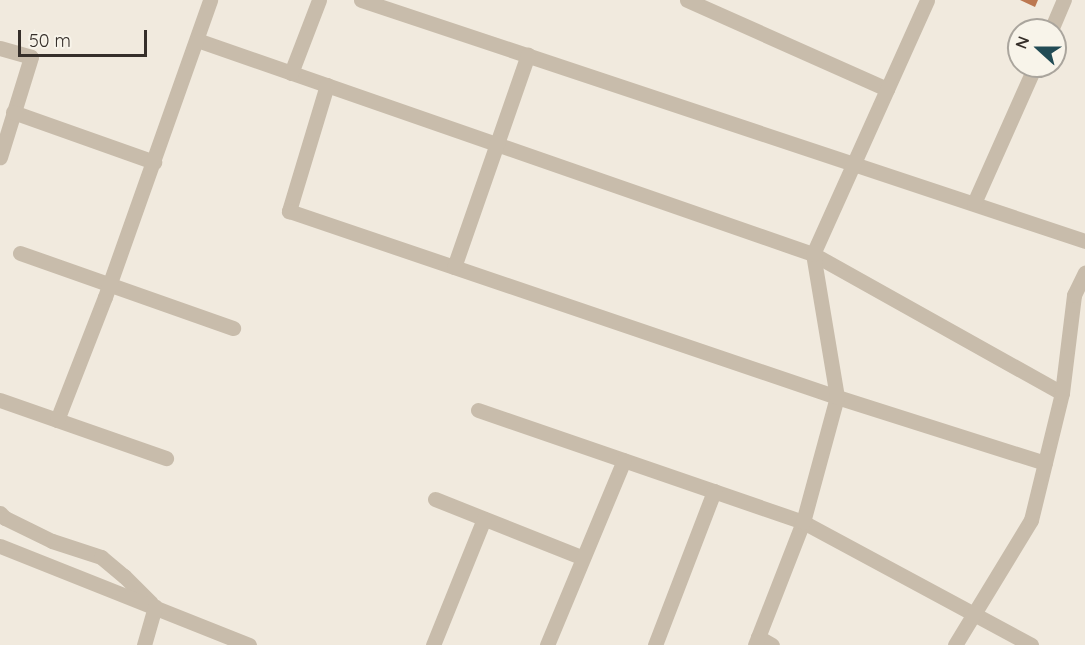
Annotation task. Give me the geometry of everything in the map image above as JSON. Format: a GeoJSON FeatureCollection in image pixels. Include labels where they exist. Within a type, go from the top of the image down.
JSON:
{"type":"FeatureCollection","features":[{"type":"Feature","properties":{"kind":"street"},"geometry":{"type":"LineString","coordinates":[[57,420],[110,285],[210,0]]}},
{"type":"Feature","properties":{"kind":"street"},"geometry":{"type":"LineString","coordinates":[[291,73],[319,0]]}},
{"type":"Feature","properties":{"kind":"street"},"geometry":{"type":"LineString","coordinates":[[361,0],[1085,241]]}},
{"type":"Feature","properties":{"kind":"street"},"geometry":{"type":"LineString","coordinates":[[687,0],[887,89]]}},
{"type":"Feature","properties":{"kind":"street"},"geometry":{"type":"LineString","coordinates":[[772,645],[757,641],[803,522],[837,397],[813,254],[927,0]]}},
{"type":"Feature","properties":{"kind":"street"},"geometry":{"type":"LineString","coordinates":[[1056,18],[1064,0]]}},
{"type":"Feature","properties":{"kind":"street"},"geometry":{"type":"LineString","coordinates":[[197,40],[813,254],[1062,393]]}},
{"type":"Feature","properties":{"kind":"street"},"geometry":{"type":"LineString","coordinates":[[0,48],[31,57],[14,112],[3,137],[0,157]]}},
{"type":"Feature","properties":{"kind":"street"},"geometry":{"type":"LineString","coordinates":[[454,267],[528,55]]}},
{"type":"Feature","properties":{"kind":"street"},"geometry":{"type":"LineString","coordinates":[[974,203],[1030,78]]}},
{"type":"Feature","properties":{"kind":"street"},"geometry":{"type":"LineString","coordinates":[[327,85],[289,211],[837,397],[1045,463]]}},
{"type":"Feature","properties":{"kind":"street"},"geometry":{"type":"LineString","coordinates":[[14,112],[154,162]]}},
{"type":"Feature","properties":{"kind":"street"},"geometry":{"type":"LineString","coordinates":[[20,253],[233,328]]}},
{"type":"Feature","properties":{"kind":"street"},"geometry":{"type":"LineString","coordinates":[[955,645],[1031,520],[1062,393],[1074,295],[1085,272]]}},
{"type":"Feature","properties":{"kind":"street"},"geometry":{"type":"LineString","coordinates":[[0,400],[166,458]]}},
{"type":"Feature","properties":{"kind":"street"},"geometry":{"type":"LineString","coordinates":[[478,410],[803,522],[1031,645]]}},
{"type":"Feature","properties":{"kind":"street"},"geometry":{"type":"LineString","coordinates":[[550,644],[624,460]]}},
{"type":"Feature","properties":{"kind":"street"},"geometry":{"type":"LineString","coordinates":[[656,645],[714,491]]}},
{"type":"Feature","properties":{"kind":"street"},"geometry":{"type":"LineString","coordinates":[[435,499],[583,558]]}},
{"type":"Feature","properties":{"kind":"street"},"geometry":{"type":"LineString","coordinates":[[0,513],[5,518],[52,541],[101,557],[155,607]]}},
{"type":"Feature","properties":{"kind":"street"},"geometry":{"type":"LineString","coordinates":[[433,645],[484,519]]}},
{"type":"Feature","properties":{"kind":"street"},"geometry":{"type":"LineString","coordinates":[[0,546],[248,645]]}},
{"type":"Feature","properties":{"kind":"street"},"geometry":{"type":"LineString","coordinates":[[144,645],[155,607]]}},
{"type":"Feature","properties":{"kind":"building"},"geometry":{"type":"Polygon","coordinates":[[[1020,0],[1038,0],[1035,7],[1020,0]]]}}]}
